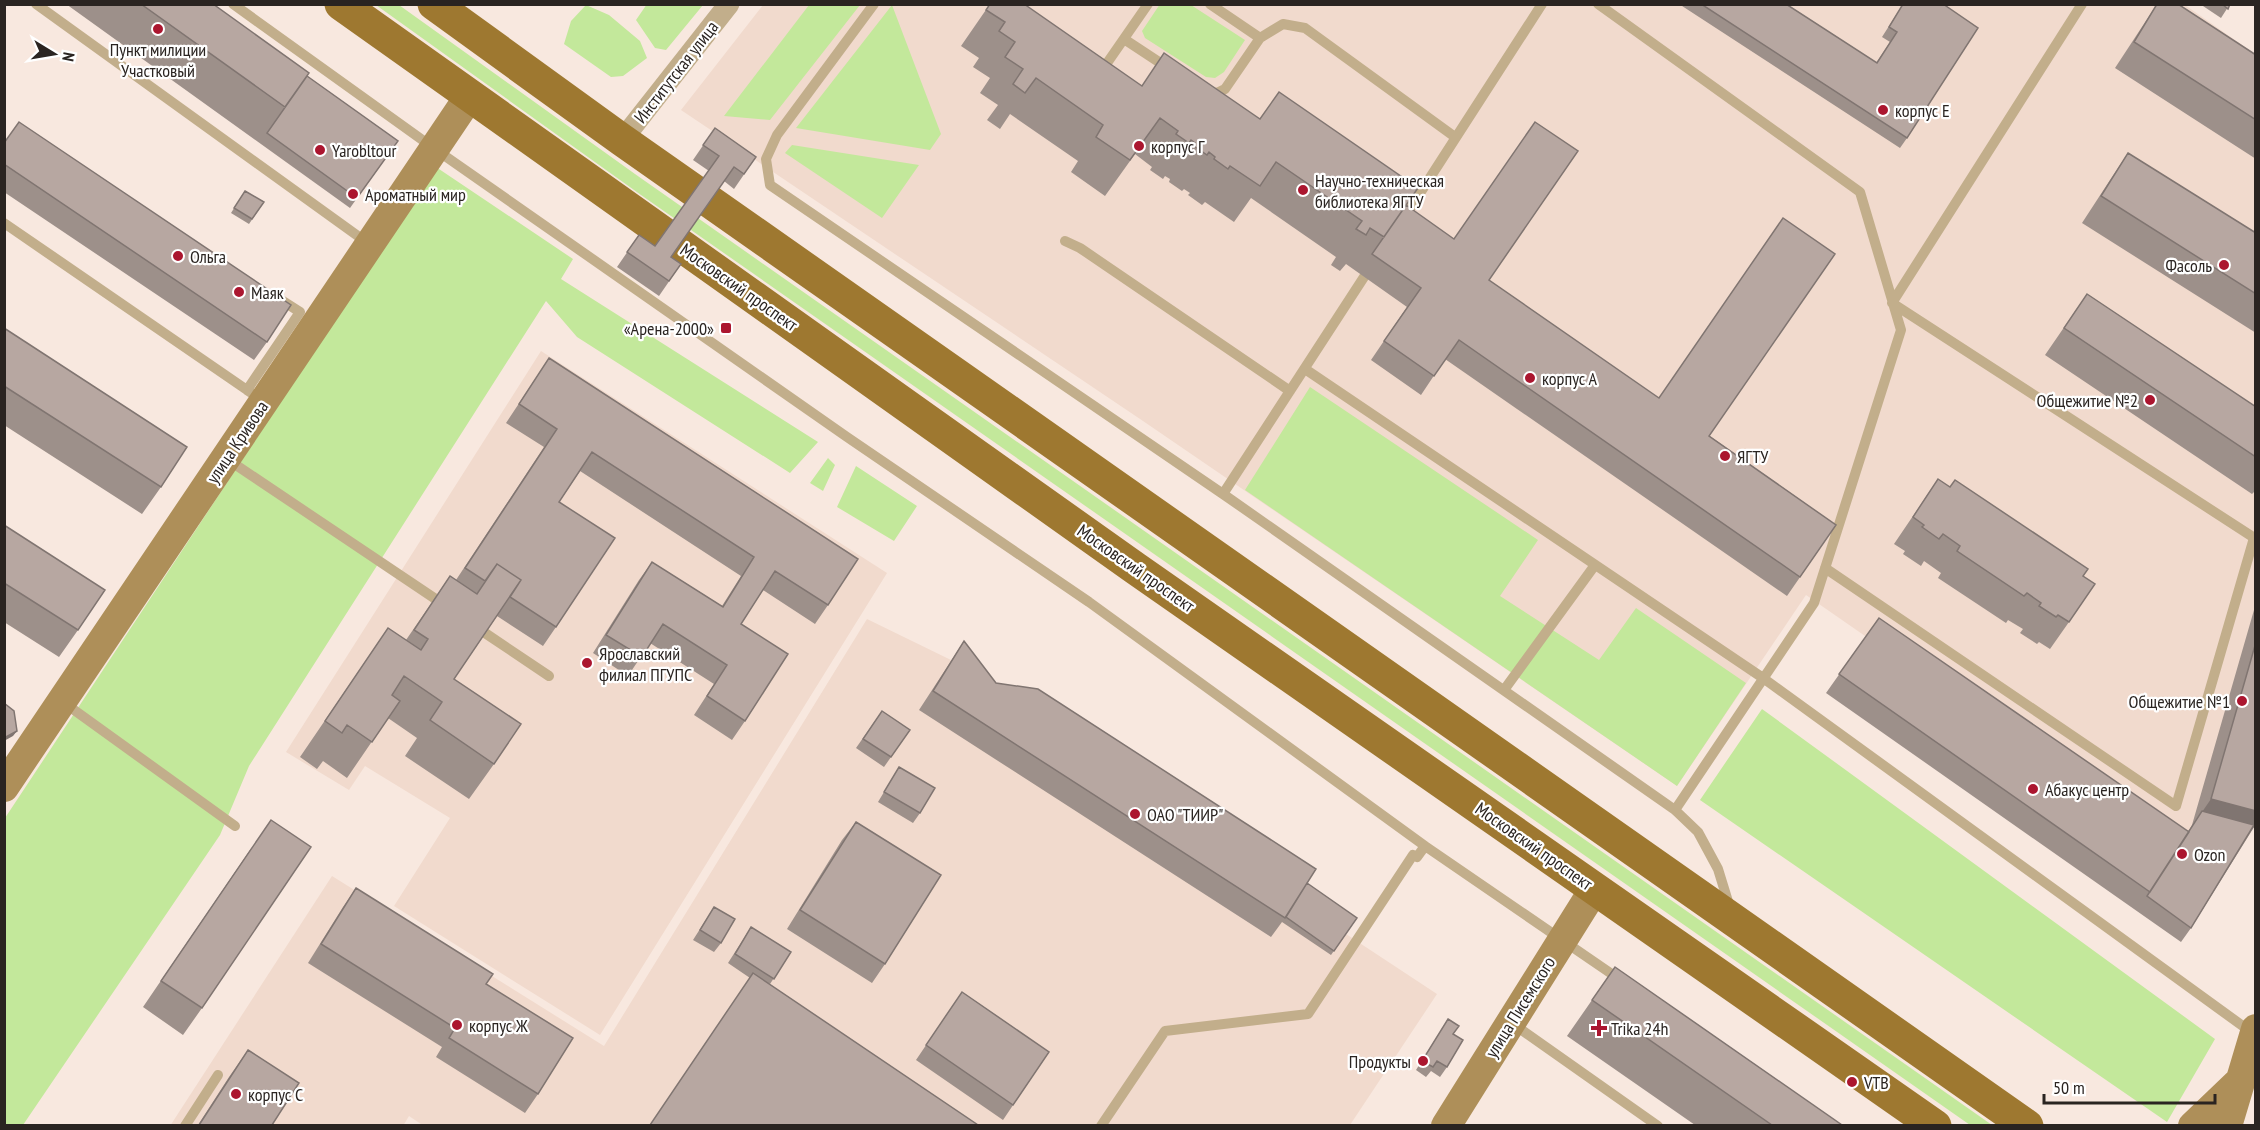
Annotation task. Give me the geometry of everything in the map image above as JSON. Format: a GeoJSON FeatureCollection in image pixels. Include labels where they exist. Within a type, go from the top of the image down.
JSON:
{"type":"FeatureCollection","features":[{"type":"Feature","properties":{"kind":"main road","name":"Московский проспект"},"geometry":{"type":"LineString","coordinates":[[340,4],[1145,574],[1935,1125]]}},
{"type":"Feature","properties":{"kind":"main road"},"geometry":{"type":"LineString","coordinates":[[434,4],[622,140],[2027,1125]]}},
{"type":"Feature","properties":{"kind":"street","name":"Институтская улица"},"geometry":{"type":"LineString","coordinates":[[622,140],[729,4]]}},
{"type":"Feature","properties":{"kind":"street","name":"улица Кривова"},"geometry":{"type":"LineString","coordinates":[[4,787],[226,458],[256,396],[371,245],[469,97]]}},
{"type":"Feature","properties":{"kind":"street","name":"улица Писемского"},"geometry":{"type":"LineString","coordinates":[[1452,1120],[1510,1022],[1595,888]]}},
{"type":"Feature","properties":{"kind":"street"},"geometry":{"type":"LineString","coordinates":[[2227,1125],[2255,1032]]}},
{"type":"Feature","properties":{"kind":"street"},"geometry":{"type":"LineString","coordinates":[[2193,1125],[2240,1082]]}},
{"type":"Feature","properties":{"kind":"street"},"geometry":{"type":"LineString","coordinates":[[2235,1125],[2240,1082]]}},
{"type":"Feature","properties":{"kind":"lane"},"geometry":{"type":"LineString","coordinates":[[36,4],[371,245]]}},
{"type":"Feature","properties":{"kind":"lane"},"geometry":{"type":"LineString","coordinates":[[233,4],[435,149],[847,437],[1089,602],[1425,846],[1629,986]]}},
{"type":"Feature","properties":{"kind":"lane"},"geometry":{"type":"LineString","coordinates":[[874,4],[777,135],[766,159],[770,185],[1223,494],[1675,810],[1698,832],[1718,869],[1734,920]]}},
{"type":"Feature","properties":{"kind":"lane"},"geometry":{"type":"LineString","coordinates":[[1087,54],[1105,66],[1148,4]]}},
{"type":"Feature","properties":{"kind":"lane"},"geometry":{"type":"LineString","coordinates":[[1210,4],[1260,38]]}},
{"type":"Feature","properties":{"kind":"lane"},"geometry":{"type":"LineString","coordinates":[[1398,228],[1542,4]]}},
{"type":"Feature","properties":{"kind":"lane"},"geometry":{"type":"LineString","coordinates":[[1598,4],[1860,192],[1900,330],[1814,603],[1675,810]]}},
{"type":"Feature","properties":{"kind":"lane"},"geometry":{"type":"LineString","coordinates":[[1892,303],[2082,4]]}},
{"type":"Feature","properties":{"kind":"lane"},"geometry":{"type":"LineString","coordinates":[[1197,86],[1206,92],[1217,93],[1225,89],[1260,38],[1282,24],[1305,28],[1455,137]]}},
{"type":"Feature","properties":{"kind":"lane"},"geometry":{"type":"LineString","coordinates":[[1124,39],[1179,74]]}},
{"type":"Feature","properties":{"kind":"lane"},"geometry":{"type":"LineString","coordinates":[[4,223],[256,396],[300,312],[270,293]]}},
{"type":"Feature","properties":{"kind":"lane"},"geometry":{"type":"LineString","coordinates":[[1065,241],[1080,248],[1290,391]]}},
{"type":"Feature","properties":{"kind":"lane"},"geometry":{"type":"LineString","coordinates":[[1223,494],[1364,277]]}},
{"type":"Feature","properties":{"kind":"lane"},"geometry":{"type":"LineString","coordinates":[[1825,568],[2176,806],[2255,538],[1892,303]]}},
{"type":"Feature","properties":{"kind":"lane"},"geometry":{"type":"LineString","coordinates":[[1305,369],[1763,678],[2255,1032]]}},
{"type":"Feature","properties":{"kind":"lane"},"geometry":{"type":"LineString","coordinates":[[226,458],[452,610]]}},
{"type":"Feature","properties":{"kind":"lane"},"geometry":{"type":"LineString","coordinates":[[1504,690],[1595,565]]}},
{"type":"Feature","properties":{"kind":"lane"},"geometry":{"type":"LineString","coordinates":[[485,633],[549,676]]}},
{"type":"Feature","properties":{"kind":"lane"},"geometry":{"type":"LineString","coordinates":[[63,702],[235,826]]}},
{"type":"Feature","properties":{"kind":"lane"},"geometry":{"type":"LineString","coordinates":[[1101,1125],[1165,1031],[1308,1014],[1413,855],[1417,857],[1425,846]]}},
{"type":"Feature","properties":{"kind":"lane"},"geometry":{"type":"LineString","coordinates":[[1510,1022],[1658,1125]]}},
{"type":"Feature","properties":{"kind":"lane"},"geometry":{"type":"LineString","coordinates":[[185,1125],[218,1075]]}},
{"type":"Feature","properties":{"kind":"shaded area","name":"ЯГТУ"},"geometry":{"type":"Polygon","coordinates":[[[763,5],[2185,5],[2255,54],[2256,800],[2175,851],[1806,595],[1677,786],[1143,421],[681,110],[763,5]]]}},
{"type":"Feature","properties":{"kind":"shaded area","name":"Ярославский филиал ПГУПС"},"geometry":{"type":"Polygon","coordinates":[[[541,351],[887,573],[600,1035],[394,906],[450,818],[365,766],[349,790],[286,752],[541,351]]]}},
{"type":"Feature","properties":{"kind":"shaded area"},"geometry":{"type":"Polygon","coordinates":[[[867,619],[951,660],[1303,888],[1354,923],[1346,934],[1437,994],[1350,1125],[424,1126],[409,1116],[403,1126],[170,1126],[332,876],[604,1046],[867,619]]]}},
{"type":"Feature","properties":{"kind":"green space"},"geometry":{"type":"Polygon","coordinates":[[[647,4],[703,5],[666,50],[655,48],[636,20],[647,4]]]}},
{"type":"Feature","properties":{"kind":"green space"},"geometry":{"type":"Polygon","coordinates":[[[1160,4],[1191,5],[1245,40],[1224,72],[1215,78],[1206,77],[1145,38],[1142,31],[1160,4]]]}},
{"type":"Feature","properties":{"kind":"green space"},"geometry":{"type":"Polygon","coordinates":[[[376,5],[399,5],[635,174],[1992,1125],[1970,1125],[641,195],[376,5]]]}},
{"type":"Feature","properties":{"kind":"green space"},"geometry":{"type":"Polygon","coordinates":[[[586,5],[609,15],[640,41],[647,58],[623,76],[611,77],[564,44],[571,21],[586,5]]]}},
{"type":"Feature","properties":{"kind":"green space"},"geometry":{"type":"Polygon","coordinates":[[[809,5],[860,5],[770,120],[724,116],[809,5]]]}},
{"type":"Feature","properties":{"kind":"green space"},"geometry":{"type":"Polygon","coordinates":[[[892,5],[941,134],[930,150],[796,128],[892,5]]]}},
{"type":"Feature","properties":{"kind":"green space"},"geometry":{"type":"Polygon","coordinates":[[[792,145],[919,165],[882,218],[785,153],[792,145]]]}},
{"type":"Feature","properties":{"kind":"green space"},"geometry":{"type":"Polygon","coordinates":[[[436,167],[573,259],[561,279],[818,442],[790,473],[577,337],[546,301],[249,766],[220,835],[23,1125],[5,1126],[5,818],[436,167]]]}},
{"type":"Feature","properties":{"kind":"green space"},"geometry":{"type":"Polygon","coordinates":[[[1310,387],[1538,540],[1500,596],[1599,660],[1636,608],[1746,683],[1677,786],[1245,490],[1310,387]]]}},
{"type":"Feature","properties":{"kind":"green space"},"geometry":{"type":"Polygon","coordinates":[[[828,458],[835,465],[823,491],[810,483],[828,458]]]}},
{"type":"Feature","properties":{"kind":"green space"},"geometry":{"type":"Polygon","coordinates":[[[856,466],[917,506],[894,541],[837,507],[856,466]]]}},
{"type":"Feature","properties":{"kind":"green space"},"geometry":{"type":"Polygon","coordinates":[[[1762,709],[2215,1039],[2167,1122],[1700,800],[1762,709]]]}},
{"type":"Feature","properties":{"kind":"building"},"geometry":{"type":"Polygon","coordinates":[[[141,4],[213,4],[309,73],[285,107],[141,4]]]}},
{"type":"Feature","properties":{"kind":"building"},"geometry":{"type":"Polygon","coordinates":[[[990,4],[1024,4],[1142,86],[1164,53],[1260,119],[1279,92],[1418,188],[1384,237],[1370,228],[1366,235],[1356,229],[1362,221],[1276,162],[1260,186],[1230,166],[1228,169],[1214,159],[1215,157],[1209,152],[1207,155],[1194,146],[1195,143],[1191,140],[1189,143],[1176,134],[1178,131],[1160,118],[1130,160],[1096,137],[1103,125],[1036,78],[1025,93],[1013,84],[1023,69],[1005,57],[1015,42],[999,31],[1005,22],[986,10],[990,4]]]}},
{"type":"Feature","properties":{"kind":"building","name":"корпус Е"},"geometry":{"type":"Polygon","coordinates":[[[1701,4],[1786,4],[1877,63],[1897,32],[1889,27],[1903,4],[1943,4],[1978,28],[1907,138],[1701,4]]]}},
{"type":"Feature","properties":{"kind":"building"},"geometry":{"type":"Polygon","coordinates":[[[2157,4],[2178,4],[2256,55],[2256,120],[2134,42],[2157,4]]]}},
{"type":"Feature","properties":{"kind":"building"},"geometry":{"type":"Polygon","coordinates":[[[307,76],[398,141],[357,198],[267,133],[307,76]]]}},
{"type":"Feature","properties":{"kind":"building"},"geometry":{"type":"Polygon","coordinates":[[[19,122],[291,305],[267,342],[4,164],[4,143],[19,122]]]}},
{"type":"Feature","properties":{"kind":"building","name":"корпус А"},"geometry":{"type":"Polygon","coordinates":[[[1535,122],[1578,151],[1489,280],[1659,398],[1783,218],[1835,254],[1709,436],[1836,525],[1800,577],[1459,340],[1434,376],[1384,341],[1421,288],[1372,254],[1406,205],[1454,239],[1535,122]]]}},
{"type":"Feature","properties":{"kind":"building"},"geometry":{"type":"Polygon","coordinates":[[[715,128],[756,157],[744,174],[734,167],[671,257],[681,264],[669,281],[627,252],[639,235],[655,246],[719,156],[703,145],[715,128]]]}},
{"type":"Feature","properties":{"kind":"building"},"geometry":{"type":"Polygon","coordinates":[[[2128,153],[2256,233],[2256,294],[2101,196],[2128,153]]]}},
{"type":"Feature","properties":{"kind":"building"},"geometry":{"type":"Polygon","coordinates":[[[245,191],[264,202],[252,219],[234,208],[245,191]]]}},
{"type":"Feature","properties":{"kind":"building"},"geometry":{"type":"Polygon","coordinates":[[[2087,294],[2256,407],[2256,457],[2064,328],[2087,294]]]}},
{"type":"Feature","properties":{"kind":"building"},"geometry":{"type":"Polygon","coordinates":[[[4,328],[187,447],[161,487],[4,386],[4,328]]]}},
{"type":"Feature","properties":{"kind":"building"},"geometry":{"type":"Polygon","coordinates":[[[549,358],[858,559],[828,605],[775,571],[741,624],[788,654],[745,721],[707,696],[727,665],[663,624],[642,657],[606,635],[652,562],[723,607],[754,557],[592,452],[559,502],[615,538],[556,627],[510,597],[521,580],[497,564],[485,581],[465,568],[557,429],[519,404],[549,358]]]}},
{"type":"Feature","properties":{"kind":"building"},"geometry":{"type":"Polygon","coordinates":[[[1938,479],[1950,487],[1955,480],[2088,569],[2083,576],[2095,584],[2069,622],[2058,615],[2056,617],[2039,606],[2041,603],[2027,593],[2024,596],[1957,551],[1960,546],[1943,534],[1939,539],[1922,527],[1924,525],[1913,517],[1938,479]]]}},
{"type":"Feature","properties":{"kind":"building"},"geometry":{"type":"Polygon","coordinates":[[[4,525],[105,590],[78,630],[4,583],[4,525]]]}},
{"type":"Feature","properties":{"kind":"building"},"geometry":{"type":"Polygon","coordinates":[[[497,564],[521,580],[454,679],[521,724],[494,764],[430,720],[442,702],[404,676],[392,695],[400,701],[372,742],[347,725],[342,733],[325,721],[388,628],[421,650],[428,639],[414,630],[450,576],[477,594],[497,564]]]}},
{"type":"Feature","properties":{"kind":"building"},"geometry":{"type":"Polygon","coordinates":[[[1879,618],[2189,832],[2150,892],[1839,674],[1879,618]]]}},
{"type":"Feature","properties":{"kind":"building"},"geometry":{"type":"Polygon","coordinates":[[[964,641],[996,683],[1038,689],[1316,869],[1285,918],[933,691],[964,641]]]}},
{"type":"Feature","properties":{"kind":"building"},"geometry":{"type":"Polygon","coordinates":[[[2256,642],[2256,811],[2211,799],[2256,642]]]}},
{"type":"Feature","properties":{"kind":"building"},"geometry":{"type":"Polygon","coordinates":[[[4,703],[14,711],[17,731],[4,738],[4,703]]]}},
{"type":"Feature","properties":{"kind":"building"},"geometry":{"type":"Polygon","coordinates":[[[882,711],[910,730],[891,757],[863,739],[882,711]]]}},
{"type":"Feature","properties":{"kind":"building"},"geometry":{"type":"Polygon","coordinates":[[[899,767],[935,788],[920,813],[884,792],[899,767]]]}},
{"type":"Feature","properties":{"kind":"building"},"geometry":{"type":"Polygon","coordinates":[[[2202,811],[2254,825],[2191,928],[2147,896],[2202,811]]]}},
{"type":"Feature","properties":{"kind":"building"},"geometry":{"type":"Polygon","coordinates":[[[271,820],[311,847],[202,1008],[161,981],[271,820]]]}},
{"type":"Feature","properties":{"kind":"building"},"geometry":{"type":"Polygon","coordinates":[[[856,822],[941,875],[885,964],[800,910],[856,822]]]}},
{"type":"Feature","properties":{"kind":"building"},"geometry":{"type":"Polygon","coordinates":[[[1307,883],[1357,918],[1334,951],[1286,917],[1307,883]]]}},
{"type":"Feature","properties":{"kind":"building","name":"корпус Ж"},"geometry":{"type":"Polygon","coordinates":[[[356,888],[493,974],[486,984],[573,1038],[538,1094],[449,1038],[455,1028],[321,944],[356,888]]]}},
{"type":"Feature","properties":{"kind":"building"},"geometry":{"type":"Polygon","coordinates":[[[714,907],[735,919],[721,943],[700,930],[714,907]]]}},
{"type":"Feature","properties":{"kind":"building"},"geometry":{"type":"Polygon","coordinates":[[[751,927],[791,952],[774,979],[735,954],[751,927]]]}},
{"type":"Feature","properties":{"kind":"building"},"geometry":{"type":"Polygon","coordinates":[[[1615,967],[1842,1125],[1772,1125],[1592,1000],[1615,967]]]}},
{"type":"Feature","properties":{"kind":"building"},"geometry":{"type":"Polygon","coordinates":[[[753,973],[978,1125],[650,1125],[753,973]]]}},
{"type":"Feature","properties":{"kind":"building"},"geometry":{"type":"Polygon","coordinates":[[[962,992],[1049,1052],[1013,1105],[926,1045],[962,992]]]}},
{"type":"Feature","properties":{"kind":"building"},"geometry":{"type":"Polygon","coordinates":[[[1448,1019],[1459,1026],[1453,1034],[1463,1040],[1447,1067],[1437,1061],[1433,1067],[1422,1061],[1448,1019]]]}},
{"type":"Feature","properties":{"kind":"building"},"geometry":{"type":"Polygon","coordinates":[[[248,1050],[299,1083],[272,1125],[199,1125],[248,1050]]]}},
{"type":"Feature","properties":{"kind":"place","name":"Пункт милиции Участковый"},"geometry":{"type":"Point","coordinates":[158,29]}},
{"type":"Feature","properties":{"kind":"place","name":"корпус Е"},"geometry":{"type":"Point","coordinates":[1883,110]}},
{"type":"Feature","properties":{"kind":"place","name":"корпус Г"},"geometry":{"type":"Point","coordinates":[1139,146]}},
{"type":"Feature","properties":{"kind":"place","name":"Yarobltour"},"geometry":{"type":"Point","coordinates":[320,150]}},
{"type":"Feature","properties":{"kind":"place","name":"Научно-техническая библиотека ЯГТУ"},"geometry":{"type":"Point","coordinates":[1303,190]}},
{"type":"Feature","properties":{"kind":"place","name":"Ароматный мир"},"geometry":{"type":"Point","coordinates":[353,194]}},
{"type":"Feature","properties":{"kind":"place","name":"Ольга"},"geometry":{"type":"Point","coordinates":[178,256]}},
{"type":"Feature","properties":{"kind":"place","name":"Фасоль"},"geometry":{"type":"Point","coordinates":[2224,265]}},
{"type":"Feature","properties":{"kind":"place","name":"Маяк"},"geometry":{"type":"Point","coordinates":[239,292]}},
{"type":"Feature","properties":{"kind":"place","name":"«Арена-2000»"},"geometry":{"type":"Point","coordinates":[726,328]}},
{"type":"Feature","properties":{"kind":"place","name":"корпус А"},"geometry":{"type":"Point","coordinates":[1530,378]}},
{"type":"Feature","properties":{"kind":"place","name":"Общежитие №2"},"geometry":{"type":"Point","coordinates":[2150,400]}},
{"type":"Feature","properties":{"kind":"place","name":"ЯГТУ"},"geometry":{"type":"Point","coordinates":[1725,456]}},
{"type":"Feature","properties":{"kind":"place","name":"Ярославский филиал ПГУПС"},"geometry":{"type":"Point","coordinates":[587,663]}},
{"type":"Feature","properties":{"kind":"place","name":"Общежитие №1"},"geometry":{"type":"Point","coordinates":[2242,701]}},
{"type":"Feature","properties":{"kind":"place","name":"Абакус центр"},"geometry":{"type":"Point","coordinates":[2033,789]}},
{"type":"Feature","properties":{"kind":"place","name":"ОАО \"ТИИР\""},"geometry":{"type":"Point","coordinates":[1135,814]}},
{"type":"Feature","properties":{"kind":"place","name":"Ozon"},"geometry":{"type":"Point","coordinates":[2182,854]}},
{"type":"Feature","properties":{"kind":"place","name":"корпус Ж"},"geometry":{"type":"Point","coordinates":[457,1025]}},
{"type":"Feature","properties":{"kind":"place","name":"Trika 24h"},"geometry":{"type":"Point","coordinates":[1599,1028]}},
{"type":"Feature","properties":{"kind":"place","name":"Продукты"},"geometry":{"type":"Point","coordinates":[1423,1061]}},
{"type":"Feature","properties":{"kind":"place","name":"VTB"},"geometry":{"type":"Point","coordinates":[1852,1082]}},
{"type":"Feature","properties":{"kind":"place","name":"корпус С"},"geometry":{"type":"Point","coordinates":[236,1094]}}]}
